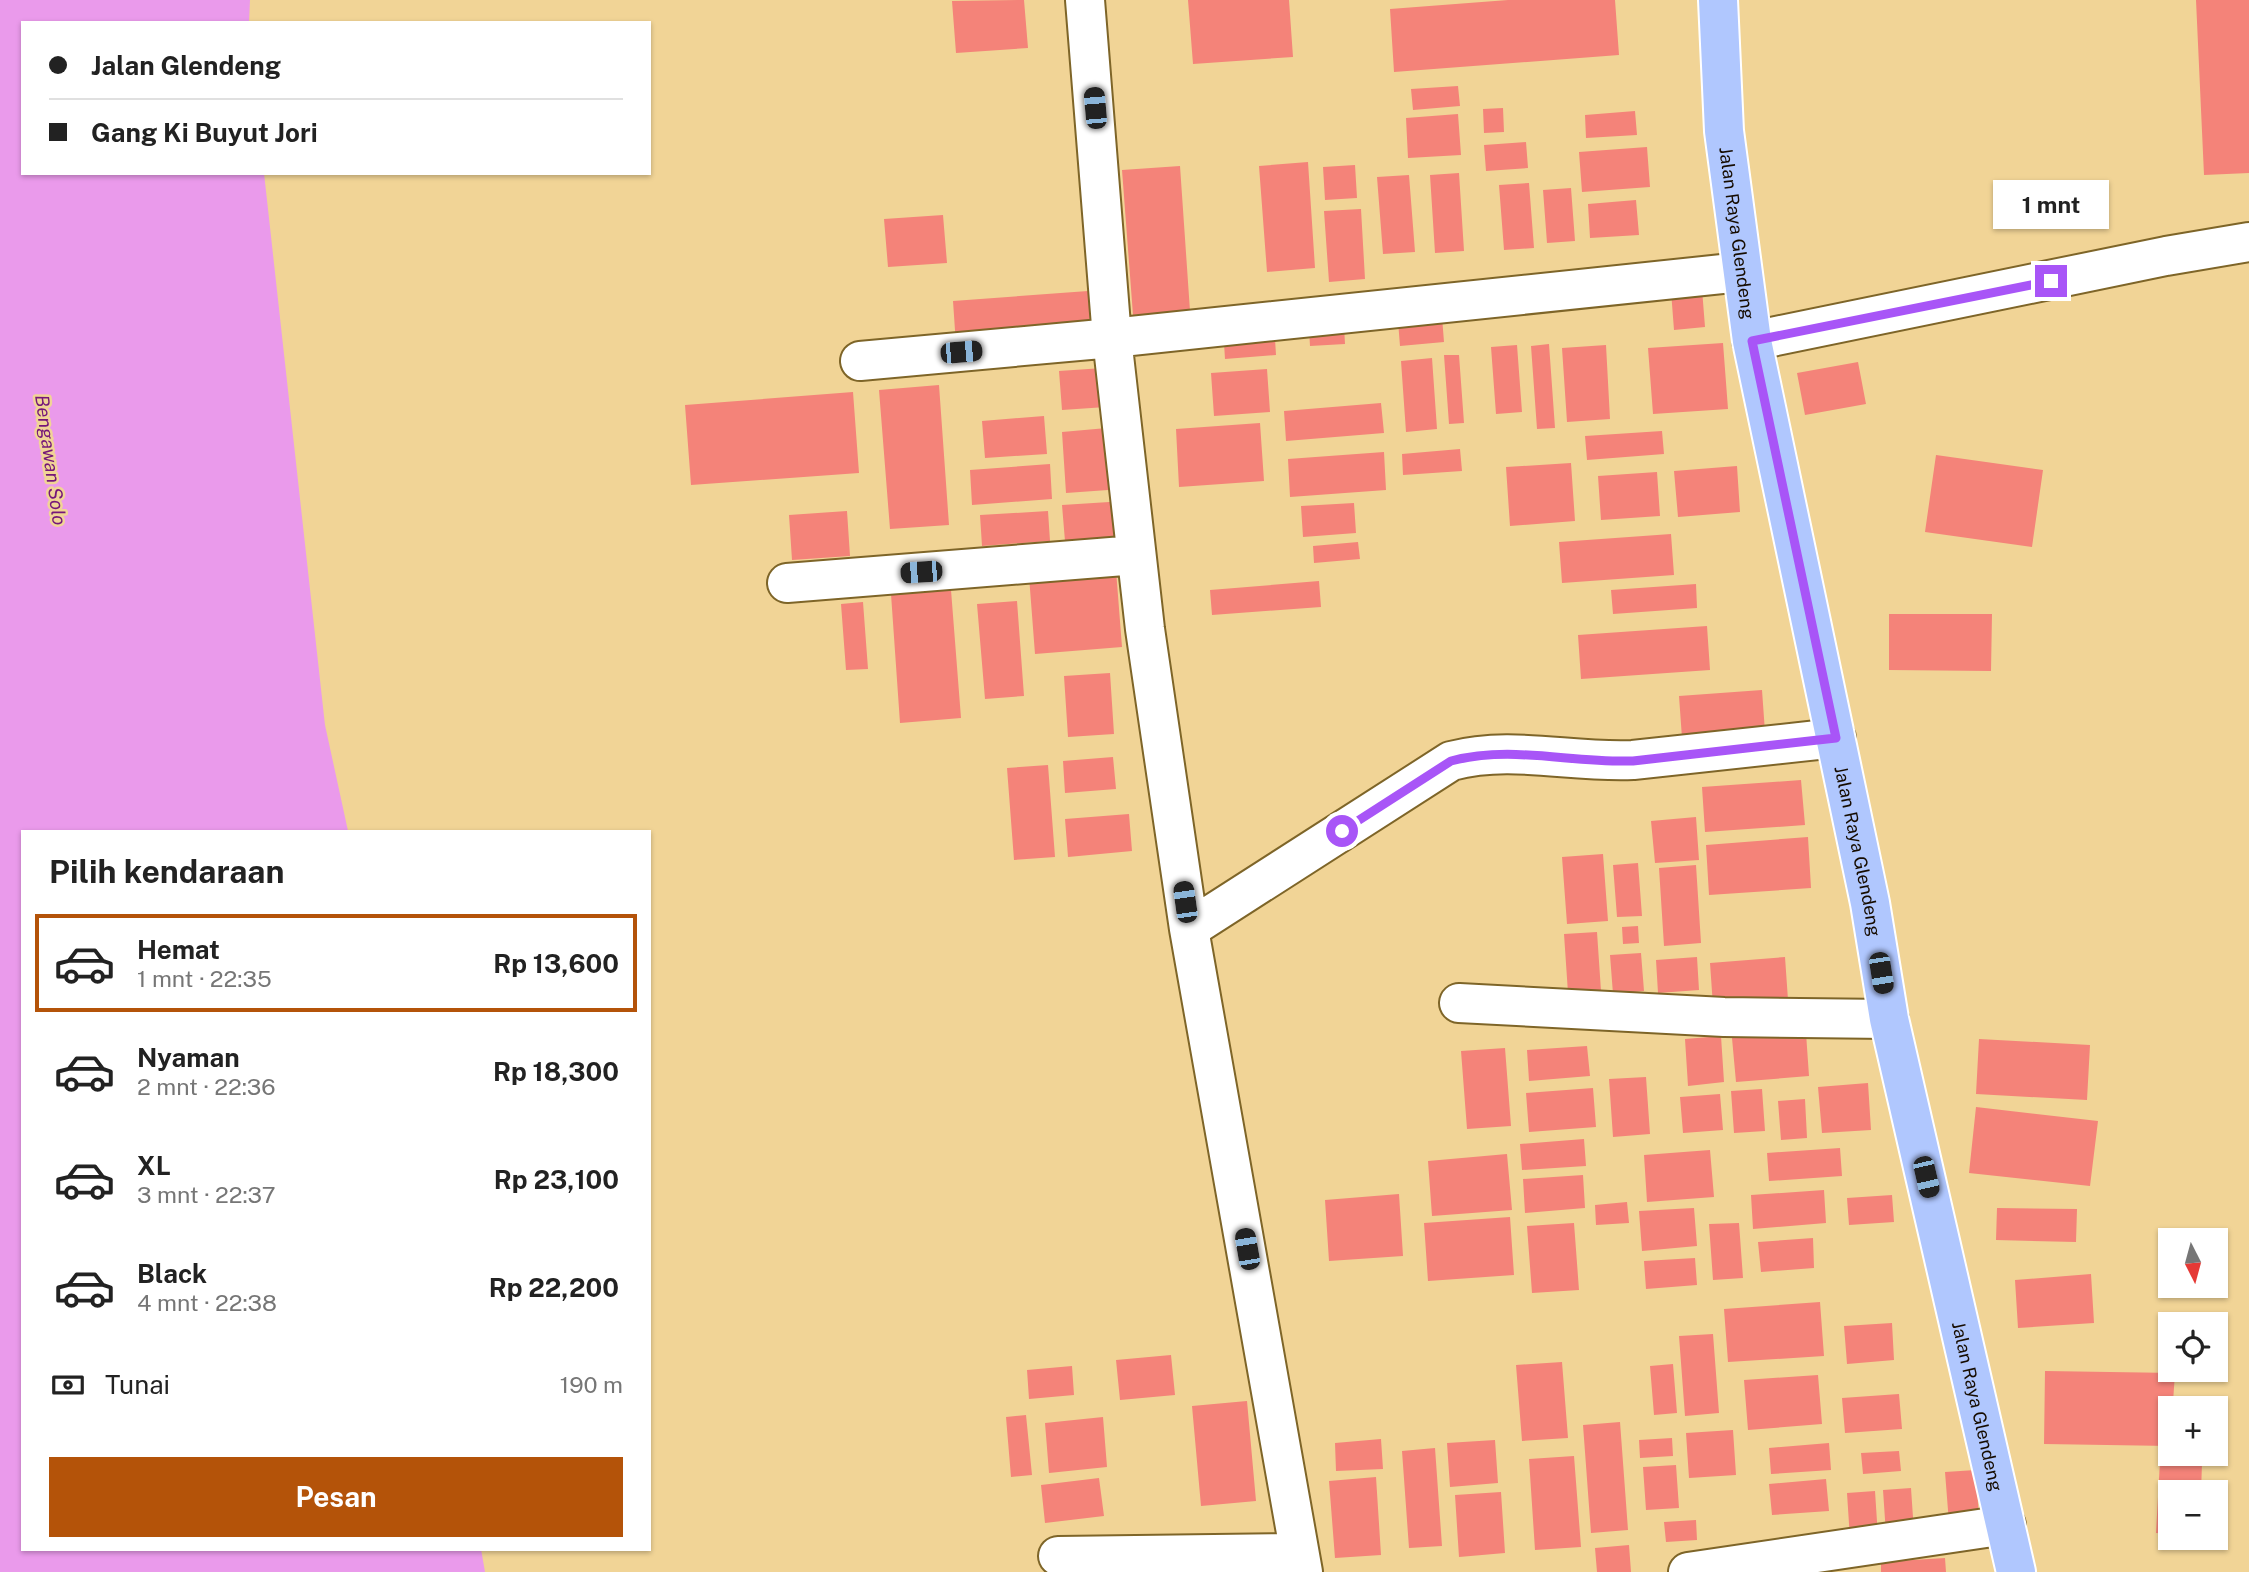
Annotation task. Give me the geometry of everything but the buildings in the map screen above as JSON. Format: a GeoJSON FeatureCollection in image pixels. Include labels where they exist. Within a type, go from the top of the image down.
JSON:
{"type":"FeatureCollection","features":[{"type":"Feature","properties":{"kind":"main road","name":"Jalan Raya Glendeng"},"geometry":{"type":"LineString","coordinates":[[1718,0],[1724,131],[1752,341],[1870,903],[1889,1019],[2016,1572]]}},
{"type":"Feature","properties":{"kind":"street"},"geometry":{"type":"LineString","coordinates":[[1058,1556],[1301,1563],[1189,929],[1136,555],[1112,338],[1085,0]]}},
{"type":"Feature","properties":{"kind":"street"},"geometry":{"type":"LineString","coordinates":[[1752,341],[2166,256],[2249,242]]}},
{"type":"Feature","properties":{"kind":"street"},"geometry":{"type":"LineString","coordinates":[[860,361],[1112,338],[1741,272]]}},
{"type":"Feature","properties":{"kind":"street"},"geometry":{"type":"LineString","coordinates":[[787,583],[1136,555]]}},
{"type":"Feature","properties":{"kind":"street"},"geometry":{"type":"LineString","coordinates":[[1189,929],[1451,761],[1500,752],[1601,762],[1633,761],[1836,738]]}},
{"type":"Feature","properties":{"kind":"street"},"geometry":{"type":"LineString","coordinates":[[1459,1003],[1724,1017],[1889,1019]]}},
{"type":"Feature","properties":{"kind":"street"},"geometry":{"type":"LineString","coordinates":[[1688,1572],[2006,1525]]}},
{"type":"Feature","properties":{"kind":"water","name":"Bengawan Solo"},"geometry":{"type":"Polygon","coordinates":[[[0,0],[250,0],[249,21],[21,21],[21,175],[264,175],[325,725],[348,830],[21,830],[21,1551],[481,1551],[485,1572],[0,1572],[0,0]]]}},
{"type":"Feature","properties":{"kind":"route"},"geometry":{"type":"LineString","coordinates":[[1342,831],[1451,761],[1471,756],[1500,752],[1601,762],[1633,761],[1836,738],[1783,498],[1752,341],[2051,281]]}}]}
